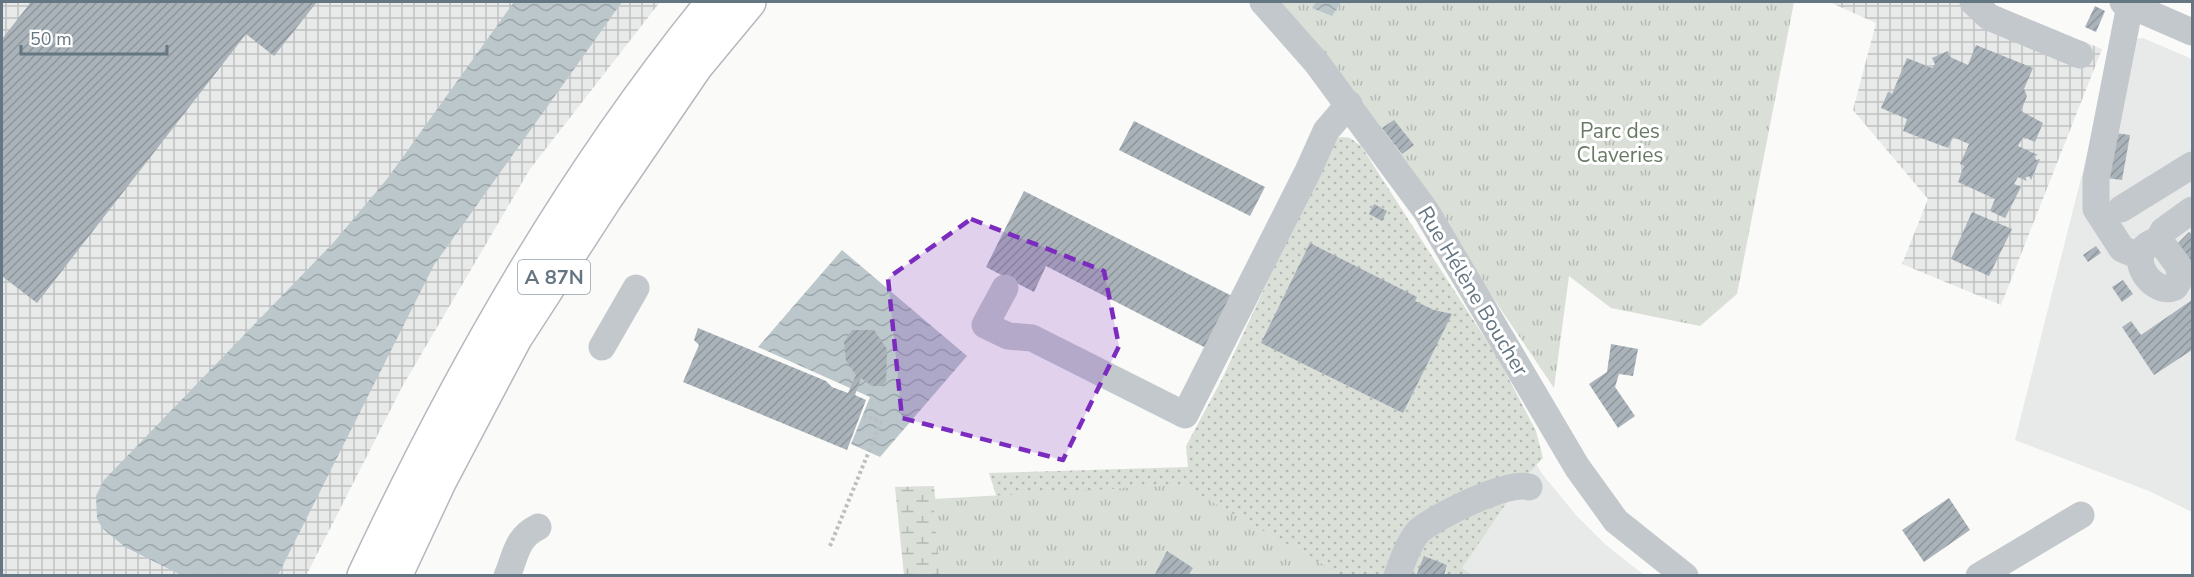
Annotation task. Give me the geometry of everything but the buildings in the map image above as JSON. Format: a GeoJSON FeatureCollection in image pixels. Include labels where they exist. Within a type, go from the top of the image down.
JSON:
{"type":"FeatureCollection","features":[{"type":"Feature","properties":{"kind":"highway","name":"A 87N"},"geometry":{"type":"LineString","coordinates":[[364,576],[416,465],[492,324],[580,184],[676,46],[713,2]]}},
{"type":"Feature","properties":{"kind":"highway","name":"A 87N"},"geometry":{"type":"LineString","coordinates":[[395,576],[440,480],[515,338],[605,199],[696,66],[749,2]]}},
{"type":"Feature","properties":{"kind":"street","name":"Rue Hélène Boucher"},"geometry":{"type":"LineString","coordinates":[[1263,2],[1316,62],[1349,104],[1433,221],[1577,467],[1616,521],[1685,576]]}},
{"type":"Feature","properties":{"kind":"street"},"geometry":{"type":"LineString","coordinates":[[1973,2],[1989,17],[2080,55]]}},
{"type":"Feature","properties":{"kind":"street"},"geometry":{"type":"LineString","coordinates":[[2188,22],[2126,3],[2096,179],[2096,209],[2122,249],[2148,250],[2163,231],[2193,210]]}},
{"type":"Feature","properties":{"kind":"street"},"geometry":{"type":"LineString","coordinates":[[1005,288],[985,325],[1008,336],[1032,338],[1185,415],[1326,131],[1349,104]]}},
{"type":"Feature","properties":{"kind":"street"},"geometry":{"type":"LineString","coordinates":[[2121,209],[2193,165]]}},
{"type":"Feature","properties":{"kind":"street"},"geometry":{"type":"LineString","coordinates":[[602,347],[636,288]]}},
{"type":"Feature","properties":{"kind":"street"},"geometry":{"type":"LineString","coordinates":[[1396,576],[1419,531],[1500,488],[1519,484],[1528,487]]}},
{"type":"Feature","properties":{"kind":"street"},"geometry":{"type":"LineString","coordinates":[[1979,576],[2081,515]]}},
{"type":"Feature","properties":{"kind":"street"},"geometry":{"type":"LineString","coordinates":[[507,576],[519,542],[525,533],[538,527]]}},
{"type":"Feature","properties":{"kind":"path"},"geometry":{"type":"LineString","coordinates":[[830,546],[881,422],[861,414]]}},
{"type":"Feature","properties":{"kind":"highlighted area"},"geometry":{"type":"Polygon","coordinates":[[[971,219],[1104,271],[1119,346],[1063,460],[902,418],[888,278],[971,219]]]}},
{"type":"Feature","properties":{"kind":"shaded area"},"geometry":{"type":"Polygon","coordinates":[[[2,2],[660,2],[530,169],[402,387],[306,576],[2,575],[2,2]]]}},
{"type":"Feature","properties":{"kind":"shaded area"},"geometry":{"type":"Polygon","coordinates":[[[1829,2],[1987,2],[2102,49],[2001,305],[1902,264],[1928,199],[1853,110],[1876,23],[1829,2]]]}},
{"type":"Feature","properties":{"kind":"shaded area"},"geometry":{"type":"Polygon","coordinates":[[[2143,38],[2192,59],[2192,512],[2149,491],[2015,440],[2105,83],[2128,40],[2143,38]]]}},
{"type":"Feature","properties":{"kind":"shaded area"},"geometry":{"type":"Polygon","coordinates":[[[1519,438],[1543,475],[1576,515],[1606,545],[1644,575],[1381,576],[1519,438]]]}},
{"type":"Feature","properties":{"kind":"green space","name":"Parc des Claveries"},"geometry":{"type":"Polygon","coordinates":[[[1280,2],[1794,2],[1737,294],[1700,326],[1611,308],[1569,276],[1554,388],[1345,79],[1280,2]]]}},
{"type":"Feature","properties":{"kind":"green space"},"geometry":{"type":"Polygon","coordinates":[[[1336,138],[1350,138],[1361,146],[1499,360],[1536,431],[1543,458],[1524,478],[1484,488],[1390,576],[1193,575],[1050,535],[996,495],[989,473],[1188,467],[1186,446],[1222,379],[1328,152],[1336,138]]]}},
{"type":"Feature","properties":{"kind":"green space"},"geometry":{"type":"Polygon","coordinates":[[[1182,485],[1342,575],[940,575],[933,499],[1182,485]]]}},
{"type":"Feature","properties":{"kind":"green space"},"geometry":{"type":"Polygon","coordinates":[[[934,486],[943,575],[904,575],[895,487],[934,486]]]}},
{"type":"Feature","properties":{"kind":"green space"},"geometry":{"type":"Polygon","coordinates":[[[1511,496],[1462,568],[1473,575],[1446,575],[1447,565],[1425,556],[1416,575],[1405,576],[1422,539],[1511,496]]]}},
{"type":"Feature","properties":{"kind":"water"},"geometry":{"type":"Polygon","coordinates":[[[514,2],[622,2],[434,265],[278,575],[181,575],[125,547],[102,528],[97,518],[96,496],[104,480],[334,242],[387,179],[514,2]]]}},
{"type":"Feature","properties":{"kind":"water"},"geometry":{"type":"Polygon","coordinates":[[[1316,2],[1341,2],[1332,16],[1312,8],[1316,2]]]}},
{"type":"Feature","properties":{"kind":"water"},"geometry":{"type":"Polygon","coordinates":[[[842,250],[967,356],[880,457],[851,444],[870,397],[758,347],[842,250]]]}}]}
